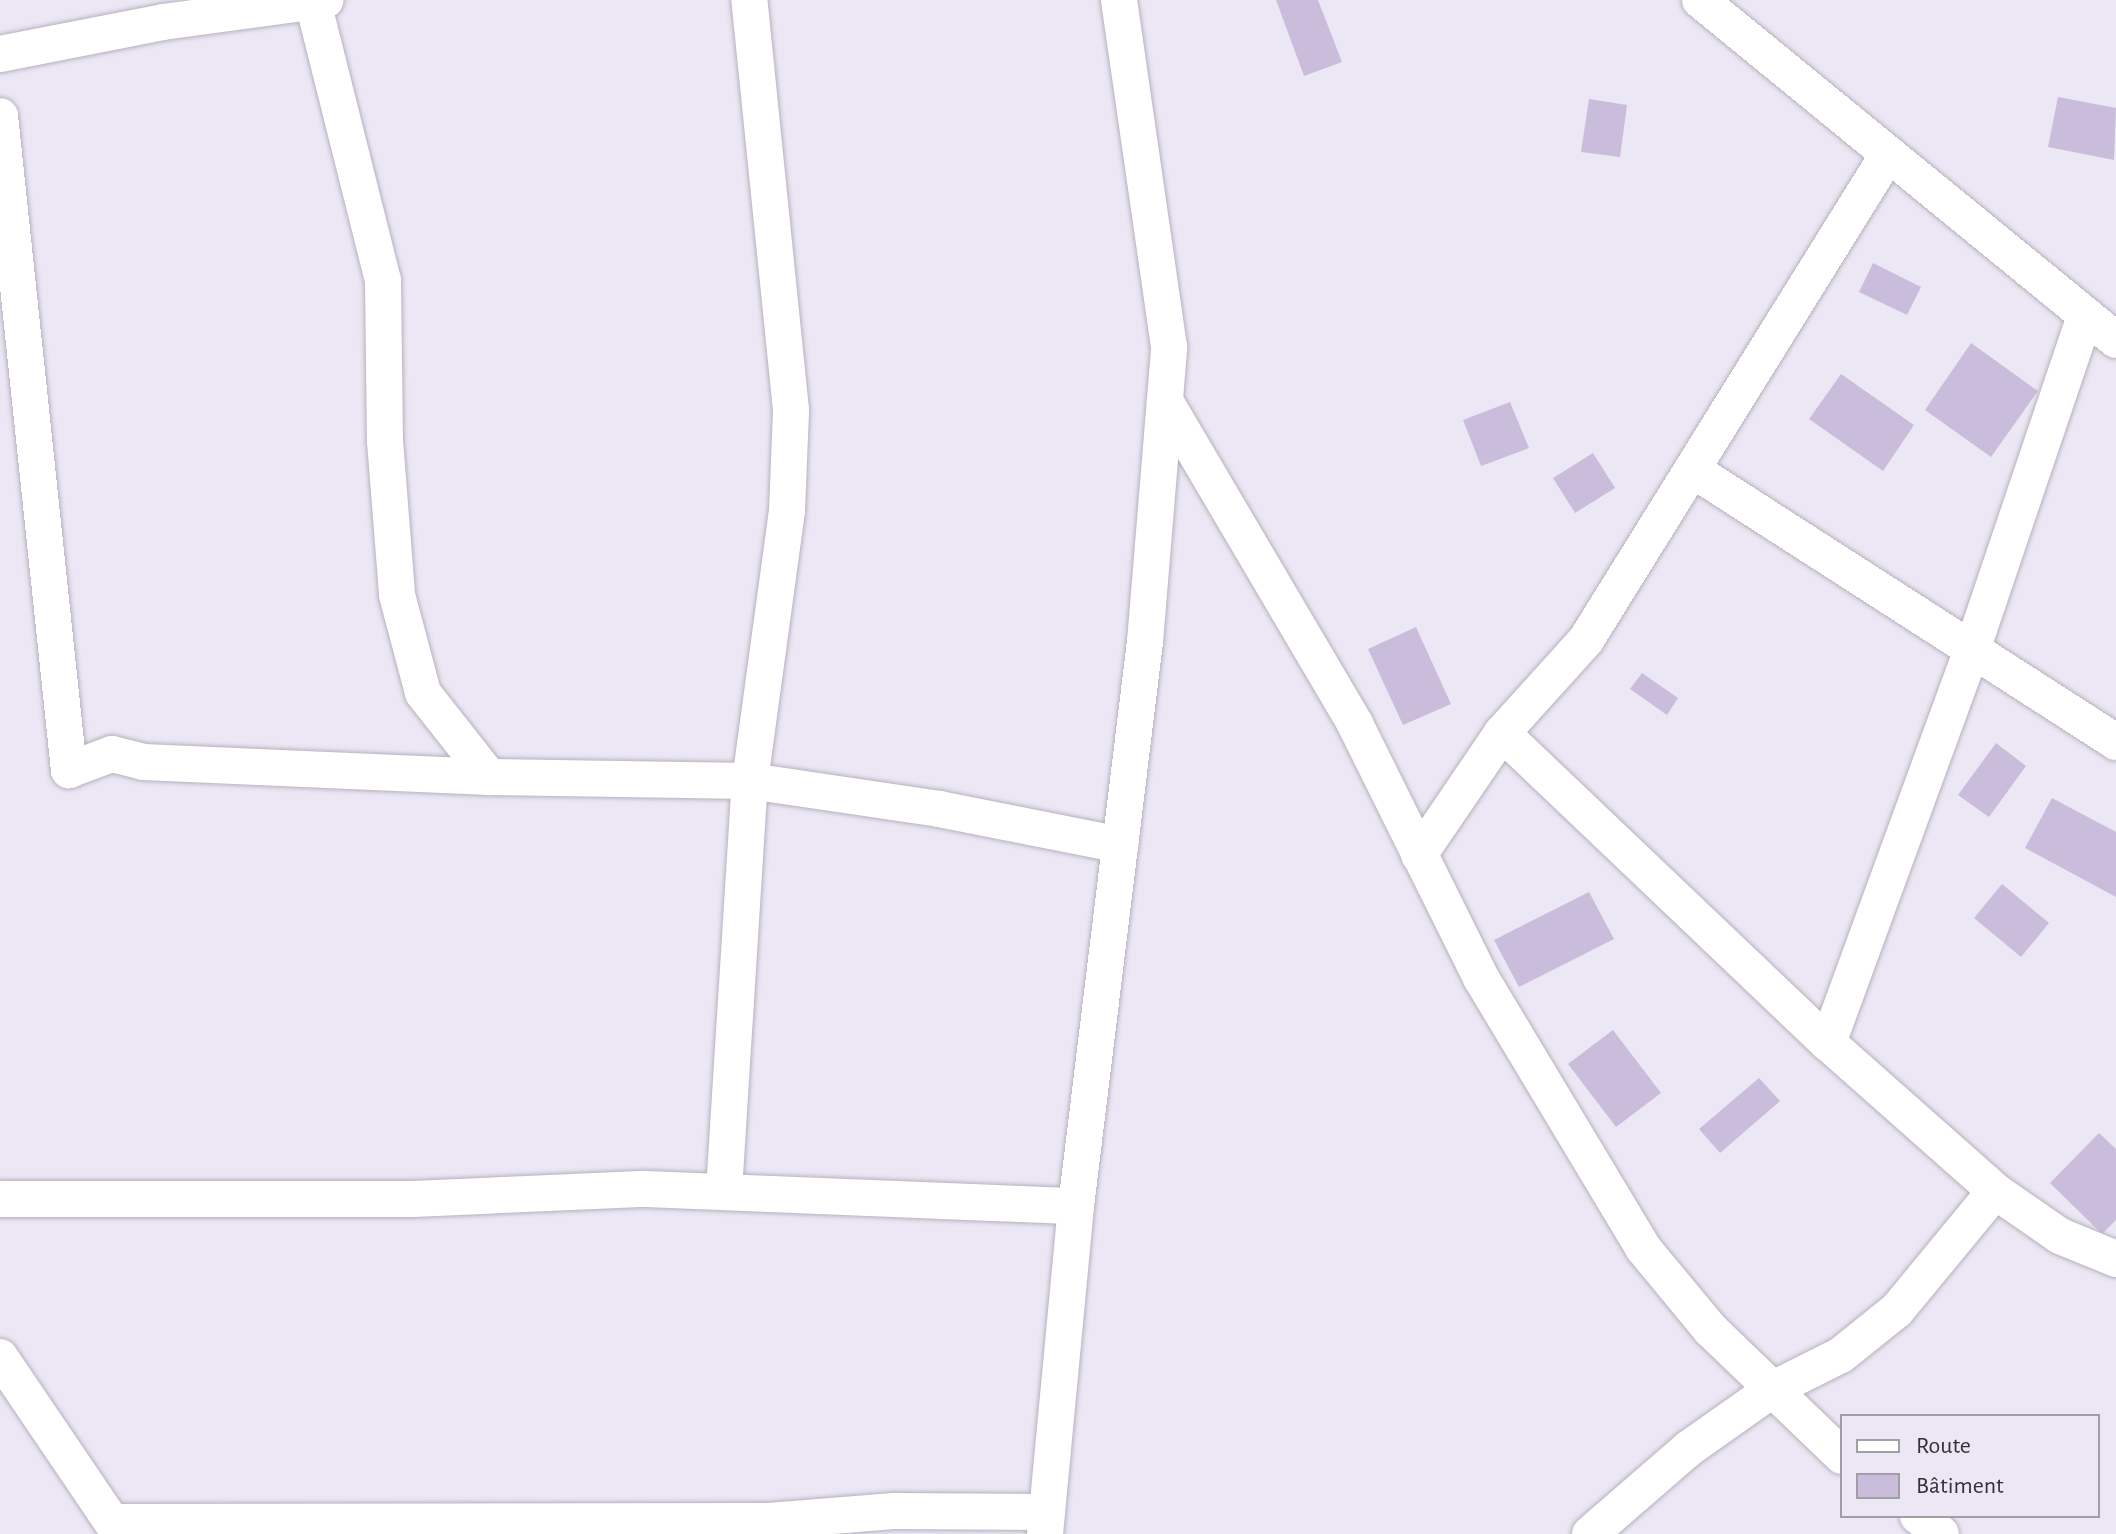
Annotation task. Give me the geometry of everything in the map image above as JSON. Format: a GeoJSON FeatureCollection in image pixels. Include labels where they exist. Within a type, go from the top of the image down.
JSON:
{"type":"FeatureCollection","features":[{"type":"Feature","properties":{"kind":"street"},"geometry":{"type":"LineString","coordinates":[[724,1191],[750,781],[787,511],[791,410],[749,0]]}},
{"type":"Feature","properties":{"kind":"street"},"geometry":{"type":"LineString","coordinates":[[0,1357],[61,1452],[118,1528],[643,1528],[894,1511],[1046,1523],[1076,1206],[1145,642],[1169,347],[1119,0]]}},
{"type":"Feature","properties":{"kind":"street"},"geometry":{"type":"LineString","coordinates":[[1700,0],[1887,156],[2116,340]]}},
{"type":"Feature","properties":{"kind":"street"},"geometry":{"type":"LineString","coordinates":[[0,54],[162,11],[320,1],[383,280],[385,441],[397,595],[423,693],[489,777]]}},
{"type":"Feature","properties":{"kind":"street"},"geometry":{"type":"LineString","coordinates":[[0,116],[69,770],[112,754],[143,762],[489,777],[750,781],[939,809],[1120,845]]}},
{"type":"Feature","properties":{"kind":"street"},"geometry":{"type":"LineString","coordinates":[[1419,855],[1502,733],[1586,640],[1887,156]]}},
{"type":"Feature","properties":{"kind":"street"},"geometry":{"type":"LineString","coordinates":[[1828,1043],[1972,650],[2085,316]]}},
{"type":"Feature","properties":{"kind":"street"},"geometry":{"type":"LineString","coordinates":[[1165,401],[1355,724],[1481,978],[1643,1248],[1710,1329],[1840,1454]]}},
{"type":"Feature","properties":{"kind":"street"},"geometry":{"type":"LineString","coordinates":[[1693,470],[2116,742]]}},
{"type":"Feature","properties":{"kind":"street"},"geometry":{"type":"LineString","coordinates":[[1502,733],[1828,1043],[1995,1191],[2060,1236],[2116,1259]]}},
{"type":"Feature","properties":{"kind":"street"},"geometry":{"type":"LineString","coordinates":[[0,1199],[176,1202],[724,1191],[1076,1206]]}},
{"type":"Feature","properties":{"kind":"street"},"geometry":{"type":"LineString","coordinates":[[1590,1534],[1688,1449],[1773,1389],[1841,1355],[1897,1310],[1995,1191]]}},
{"type":"Feature","properties":{"kind":"street"},"geometry":{"type":"LineString","coordinates":[[1921,1518],[1941,1534]]}},
{"type":"Feature","properties":{"kind":"building"},"geometry":{"type":"Polygon","coordinates":[[[1276,0],[1318,0],[1342,62],[1304,76],[1276,0]]]}},
{"type":"Feature","properties":{"kind":"building"},"geometry":{"type":"Polygon","coordinates":[[[2058,97],[2116,108],[2114,160],[2048,147],[2058,97]]]}},
{"type":"Feature","properties":{"kind":"building"},"geometry":{"type":"Polygon","coordinates":[[[1589,99],[1627,105],[1620,157],[1581,152],[1589,99]]]}},
{"type":"Feature","properties":{"kind":"building"},"geometry":{"type":"Polygon","coordinates":[[[1873,263],[1921,287],[1907,315],[1859,292],[1873,263]]]}},
{"type":"Feature","properties":{"kind":"building"},"geometry":{"type":"Polygon","coordinates":[[[1971,343],[2038,391],[1991,457],[1925,410],[1971,343]]]}},
{"type":"Feature","properties":{"kind":"building"},"geometry":{"type":"Polygon","coordinates":[[[1841,374],[1914,425],[1883,471],[1809,419],[1841,374]]]}},
{"type":"Feature","properties":{"kind":"building"},"geometry":{"type":"Polygon","coordinates":[[[1510,402],[1529,448],[1481,466],[1463,420],[1510,402]]]}},
{"type":"Feature","properties":{"kind":"building"},"geometry":{"type":"Polygon","coordinates":[[[1593,453],[1615,488],[1575,513],[1553,478],[1593,453]]]}},
{"type":"Feature","properties":{"kind":"building"},"geometry":{"type":"Polygon","coordinates":[[[1416,627],[1451,704],[1403,725],[1368,649],[1416,627]]]}},
{"type":"Feature","properties":{"kind":"building"},"geometry":{"type":"Polygon","coordinates":[[[1642,673],[1678,698],[1667,715],[1630,689],[1642,673]]]}},
{"type":"Feature","properties":{"kind":"building"},"geometry":{"type":"Polygon","coordinates":[[[1996,743],[2026,766],[1989,817],[1958,795],[1996,743]]]}},
{"type":"Feature","properties":{"kind":"building"},"geometry":{"type":"Polygon","coordinates":[[[2052,798],[2116,832],[2116,897],[2025,848],[2052,798]]]}},
{"type":"Feature","properties":{"kind":"building"},"geometry":{"type":"Polygon","coordinates":[[[2002,884],[2049,923],[2021,957],[1974,918],[2002,884]]]}},
{"type":"Feature","properties":{"kind":"building"},"geometry":{"type":"Polygon","coordinates":[[[1589,892],[1614,939],[1519,987],[1494,940],[1589,892]]]}},
{"type":"Feature","properties":{"kind":"building"},"geometry":{"type":"Polygon","coordinates":[[[1613,1030],[1661,1093],[1616,1127],[1568,1064],[1613,1030]]]}},
{"type":"Feature","properties":{"kind":"building"},"geometry":{"type":"Polygon","coordinates":[[[1759,1078],[1780,1101],[1720,1153],[1699,1129],[1759,1078]]]}},
{"type":"Feature","properties":{"kind":"building"},"geometry":{"type":"Polygon","coordinates":[[[2099,1133],[2116,1149],[2116,1220],[2102,1234],[2050,1183],[2099,1133]]]}}]}
